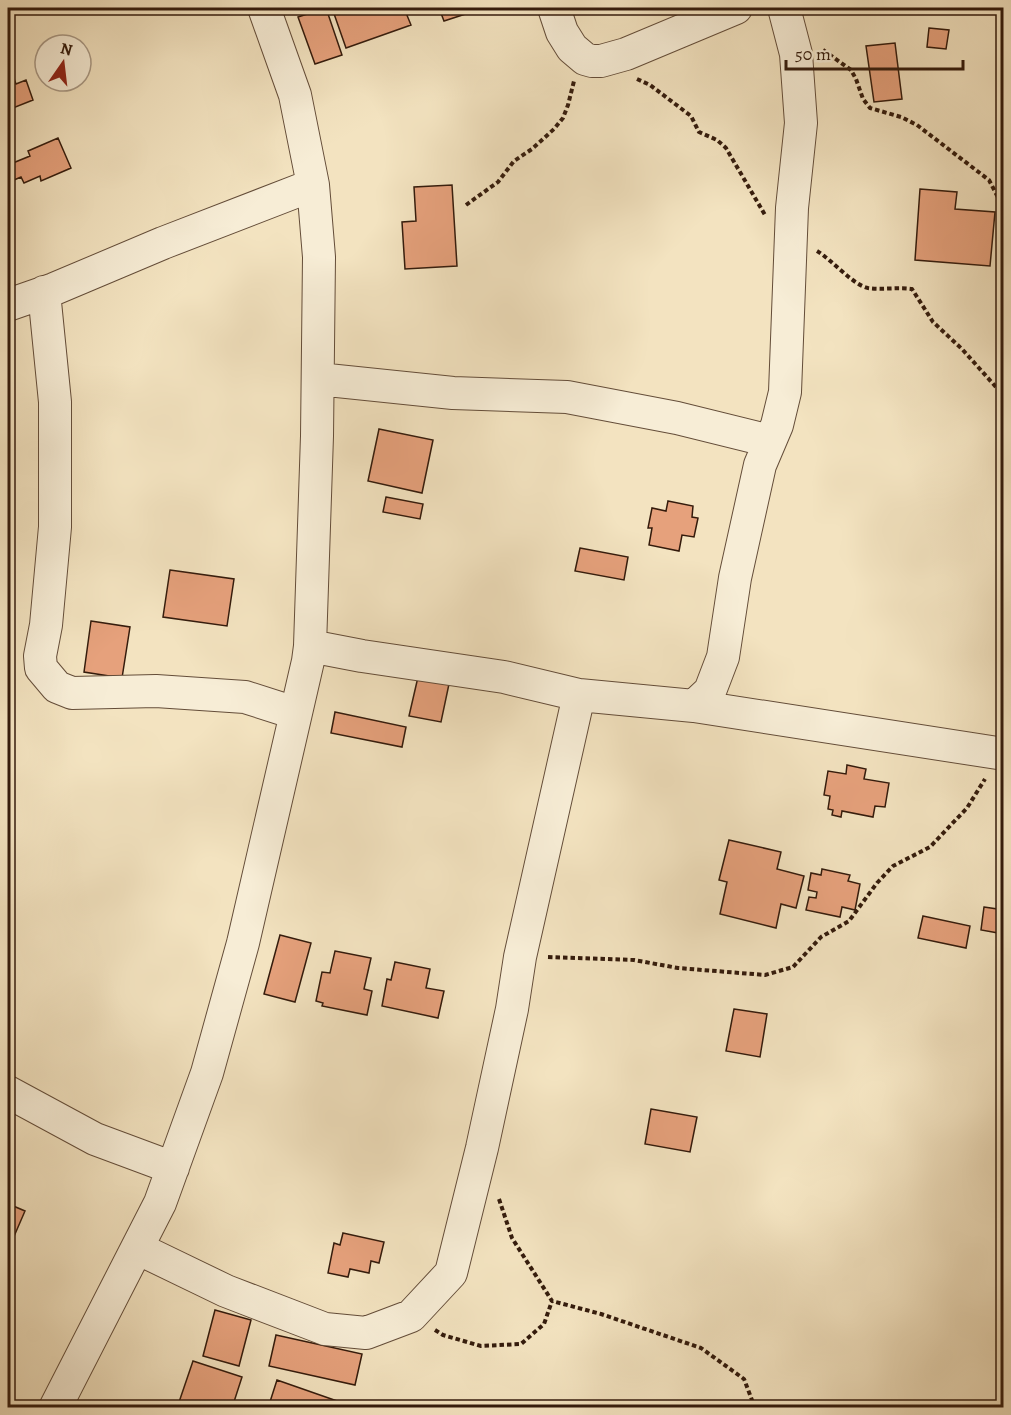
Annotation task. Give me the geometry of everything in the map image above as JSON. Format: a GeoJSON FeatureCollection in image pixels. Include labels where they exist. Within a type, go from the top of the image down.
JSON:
{"type":"FeatureCollection","features":[{"type":"Feature","properties":{"kind":"street"},"geometry":{"type":"LineString","coordinates":[[55,1407],[160,1203],[207,1073],[240,954],[310,646],[318,379],[319,257],[313,185],[295,95],[264,8]]}},
{"type":"Feature","properties":{"kind":"street"},"geometry":{"type":"LineString","coordinates":[[554,8],[562,32],[572,48],[593,60],[626,54],[736,8]]}},
{"type":"Feature","properties":{"kind":"street"},"geometry":{"type":"LineString","coordinates":[[694,706],[710,691],[723,657],[735,578],[760,465],[777,425],[785,392],[791,239],[801,123],[796,54],[784,8]]}},
{"type":"Feature","properties":{"kind":"street"},"geometry":{"type":"LineString","coordinates":[[8,305],[313,185]]}},
{"type":"Feature","properties":{"kind":"street"},"geometry":{"type":"LineString","coordinates":[[44,292],[55,402],[55,527],[46,625],[40,656],[42,668],[57,687],[72,693],[156,691],[245,697],[295,713]]}},
{"type":"Feature","properties":{"kind":"street"},"geometry":{"type":"LineString","coordinates":[[318,379],[453,393],[567,397],[677,418],[770,441]]}},
{"type":"Feature","properties":{"kind":"street"},"geometry":{"type":"LineString","coordinates":[[310,646],[504,677],[579,694],[694,706],[1001,754]]}},
{"type":"Feature","properties":{"kind":"street"},"geometry":{"type":"LineString","coordinates":[[137,1248],[226,1291],[325,1329],[366,1333],[411,1316],[451,1273],[483,1148],[512,1009],[520,957],[579,694]]}},
{"type":"Feature","properties":{"kind":"street"},"geometry":{"type":"LineString","coordinates":[[8,1092],[95,1139],[173,1168]]}},
{"type":"Feature","properties":{"kind":"path"},"geometry":{"type":"LineString","coordinates":[[818,47],[850,70],[863,99],[870,108],[901,117],[917,125],[988,180],[1004,209]]}},
{"type":"Feature","properties":{"kind":"path"},"geometry":{"type":"LineString","coordinates":[[466,205],[498,183],[514,161],[532,149],[554,129],[563,118],[578,72],[593,60],[650,86],[691,116],[699,132],[717,140],[726,148],[768,221],[791,239],[827,257],[857,283],[868,288],[912,289],[933,322],[962,349],[1004,396]]}},
{"type":"Feature","properties":{"kind":"path"},"geometry":{"type":"LineString","coordinates":[[520,957],[634,960],[678,968],[765,975],[793,967],[821,937],[849,921],[892,867],[930,847],[968,807],[1001,754]]}},
{"type":"Feature","properties":{"kind":"path"},"geometry":{"type":"LineString","coordinates":[[497,1193],[512,1238],[552,1301],[601,1314],[701,1348],[744,1379],[755,1407]]}},
{"type":"Feature","properties":{"kind":"path"},"geometry":{"type":"LineString","coordinates":[[411,1316],[443,1335],[481,1346],[521,1344],[544,1324],[552,1301]]}},
{"type":"Feature","properties":{"kind":"building"},"geometry":{"type":"Polygon","coordinates":[[[326,8],[342,55],[315,64],[298,17],[326,8]]]}},
{"type":"Feature","properties":{"kind":"building"},"geometry":{"type":"Polygon","coordinates":[[[332,8],[404,8],[411,25],[346,48],[332,8]]]}},
{"type":"Feature","properties":{"kind":"building"},"geometry":{"type":"Polygon","coordinates":[[[439,8],[484,8],[444,21],[439,8]]]}},
{"type":"Feature","properties":{"kind":"building"},"geometry":{"type":"Polygon","coordinates":[[[929,28],[949,30],[946,49],[927,47],[929,28]]]}},
{"type":"Feature","properties":{"kind":"building"},"geometry":{"type":"Polygon","coordinates":[[[895,43],[902,99],[874,102],[866,46],[895,43]]]}},
{"type":"Feature","properties":{"kind":"building"},"geometry":{"type":"Polygon","coordinates":[[[8,62],[16,84],[26,80],[33,100],[8,110],[8,62]]]}},
{"type":"Feature","properties":{"kind":"building"},"geometry":{"type":"Polygon","coordinates":[[[58,138],[71,168],[41,181],[40,176],[24,183],[21,177],[14,180],[8,165],[30,156],[28,151],[58,138]]]}},
{"type":"Feature","properties":{"kind":"building"},"geometry":{"type":"Polygon","coordinates":[[[452,185],[457,266],[405,269],[402,222],[416,221],[414,187],[452,185]]]}},
{"type":"Feature","properties":{"kind":"building"},"geometry":{"type":"Polygon","coordinates":[[[920,189],[957,192],[955,209],[995,212],[990,266],[915,260],[920,189]]]}},
{"type":"Feature","properties":{"kind":"building"},"geometry":{"type":"Polygon","coordinates":[[[379,429],[433,440],[422,493],[368,481],[379,429]]]}},
{"type":"Feature","properties":{"kind":"building"},"geometry":{"type":"Polygon","coordinates":[[[386,497],[423,504],[420,519],[383,512],[386,497]]]}},
{"type":"Feature","properties":{"kind":"building"},"geometry":{"type":"Polygon","coordinates":[[[668,501],[693,506],[692,517],[698,518],[694,537],[682,535],[679,551],[649,545],[652,528],[648,528],[652,508],[666,511],[668,501]]]}},
{"type":"Feature","properties":{"kind":"building"},"geometry":{"type":"Polygon","coordinates":[[[580,548],[628,557],[624,580],[575,571],[580,548]]]}},
{"type":"Feature","properties":{"kind":"building"},"geometry":{"type":"Polygon","coordinates":[[[170,570],[234,579],[227,626],[163,617],[170,570]]]}},
{"type":"Feature","properties":{"kind":"building"},"geometry":{"type":"Polygon","coordinates":[[[91,621],[130,627],[122,678],[84,672],[91,621]]]}},
{"type":"Feature","properties":{"kind":"building"},"geometry":{"type":"Polygon","coordinates":[[[418,677],[449,684],[441,722],[409,716],[418,677]]]}},
{"type":"Feature","properties":{"kind":"building"},"geometry":{"type":"Polygon","coordinates":[[[335,712],[406,727],[402,747],[331,733],[335,712]]]}},
{"type":"Feature","properties":{"kind":"building"},"geometry":{"type":"Polygon","coordinates":[[[847,765],[866,769],[864,779],[889,783],[885,807],[875,806],[873,817],[842,811],[841,817],[832,815],[833,810],[828,809],[830,796],[824,795],[828,771],[846,774],[847,765]]]}},
{"type":"Feature","properties":{"kind":"building"},"geometry":{"type":"Polygon","coordinates":[[[729,840],[781,852],[777,869],[804,876],[796,908],[781,904],[776,928],[720,914],[727,882],[719,880],[729,840]]]}},
{"type":"Feature","properties":{"kind":"building"},"geometry":{"type":"Polygon","coordinates":[[[822,869],[850,875],[848,881],[860,884],[855,910],[842,907],[840,917],[806,910],[809,897],[816,898],[817,892],[808,890],[811,873],[821,875],[822,869]]]}},
{"type":"Feature","properties":{"kind":"building"},"geometry":{"type":"Polygon","coordinates":[[[984,907],[1004,910],[1004,934],[981,930],[984,907]]]}},
{"type":"Feature","properties":{"kind":"building"},"geometry":{"type":"Polygon","coordinates":[[[923,916],[970,926],[966,948],[918,938],[923,916]]]}},
{"type":"Feature","properties":{"kind":"building"},"geometry":{"type":"Polygon","coordinates":[[[280,935],[311,943],[295,1002],[264,994],[280,935]]]}},
{"type":"Feature","properties":{"kind":"building"},"geometry":{"type":"Polygon","coordinates":[[[335,951],[371,958],[364,989],[372,991],[367,1015],[322,1006],[323,1003],[316,1001],[322,972],[330,973],[335,951]]]}},
{"type":"Feature","properties":{"kind":"building"},"geometry":{"type":"Polygon","coordinates":[[[395,962],[430,969],[426,988],[444,991],[438,1018],[382,1006],[387,979],[391,980],[395,962]]]}},
{"type":"Feature","properties":{"kind":"building"},"geometry":{"type":"Polygon","coordinates":[[[734,1009],[767,1014],[760,1057],[726,1051],[734,1009]]]}},
{"type":"Feature","properties":{"kind":"building"},"geometry":{"type":"Polygon","coordinates":[[[651,1109],[697,1117],[690,1152],[645,1144],[651,1109]]]}},
{"type":"Feature","properties":{"kind":"building"},"geometry":{"type":"Polygon","coordinates":[[[8,1195],[14,1198],[11,1205],[25,1211],[12,1241],[8,1239],[8,1195]]]}},
{"type":"Feature","properties":{"kind":"building"},"geometry":{"type":"Polygon","coordinates":[[[343,1233],[384,1242],[379,1263],[371,1261],[369,1273],[350,1269],[348,1277],[328,1273],[334,1243],[340,1245],[343,1233]]]}},
{"type":"Feature","properties":{"kind":"building"},"geometry":{"type":"Polygon","coordinates":[[[215,1310],[251,1320],[239,1366],[203,1356],[215,1310]]]}},
{"type":"Feature","properties":{"kind":"building"},"geometry":{"type":"Polygon","coordinates":[[[276,1335],[362,1354],[355,1385],[269,1366],[276,1335]]]}},
{"type":"Feature","properties":{"kind":"building"},"geometry":{"type":"Polygon","coordinates":[[[193,1361],[242,1377],[232,1408],[177,1408],[193,1361]]]}},
{"type":"Feature","properties":{"kind":"building"},"geometry":{"type":"Polygon","coordinates":[[[277,1380],[340,1402],[338,1408],[268,1408],[277,1380]]]}}]}
